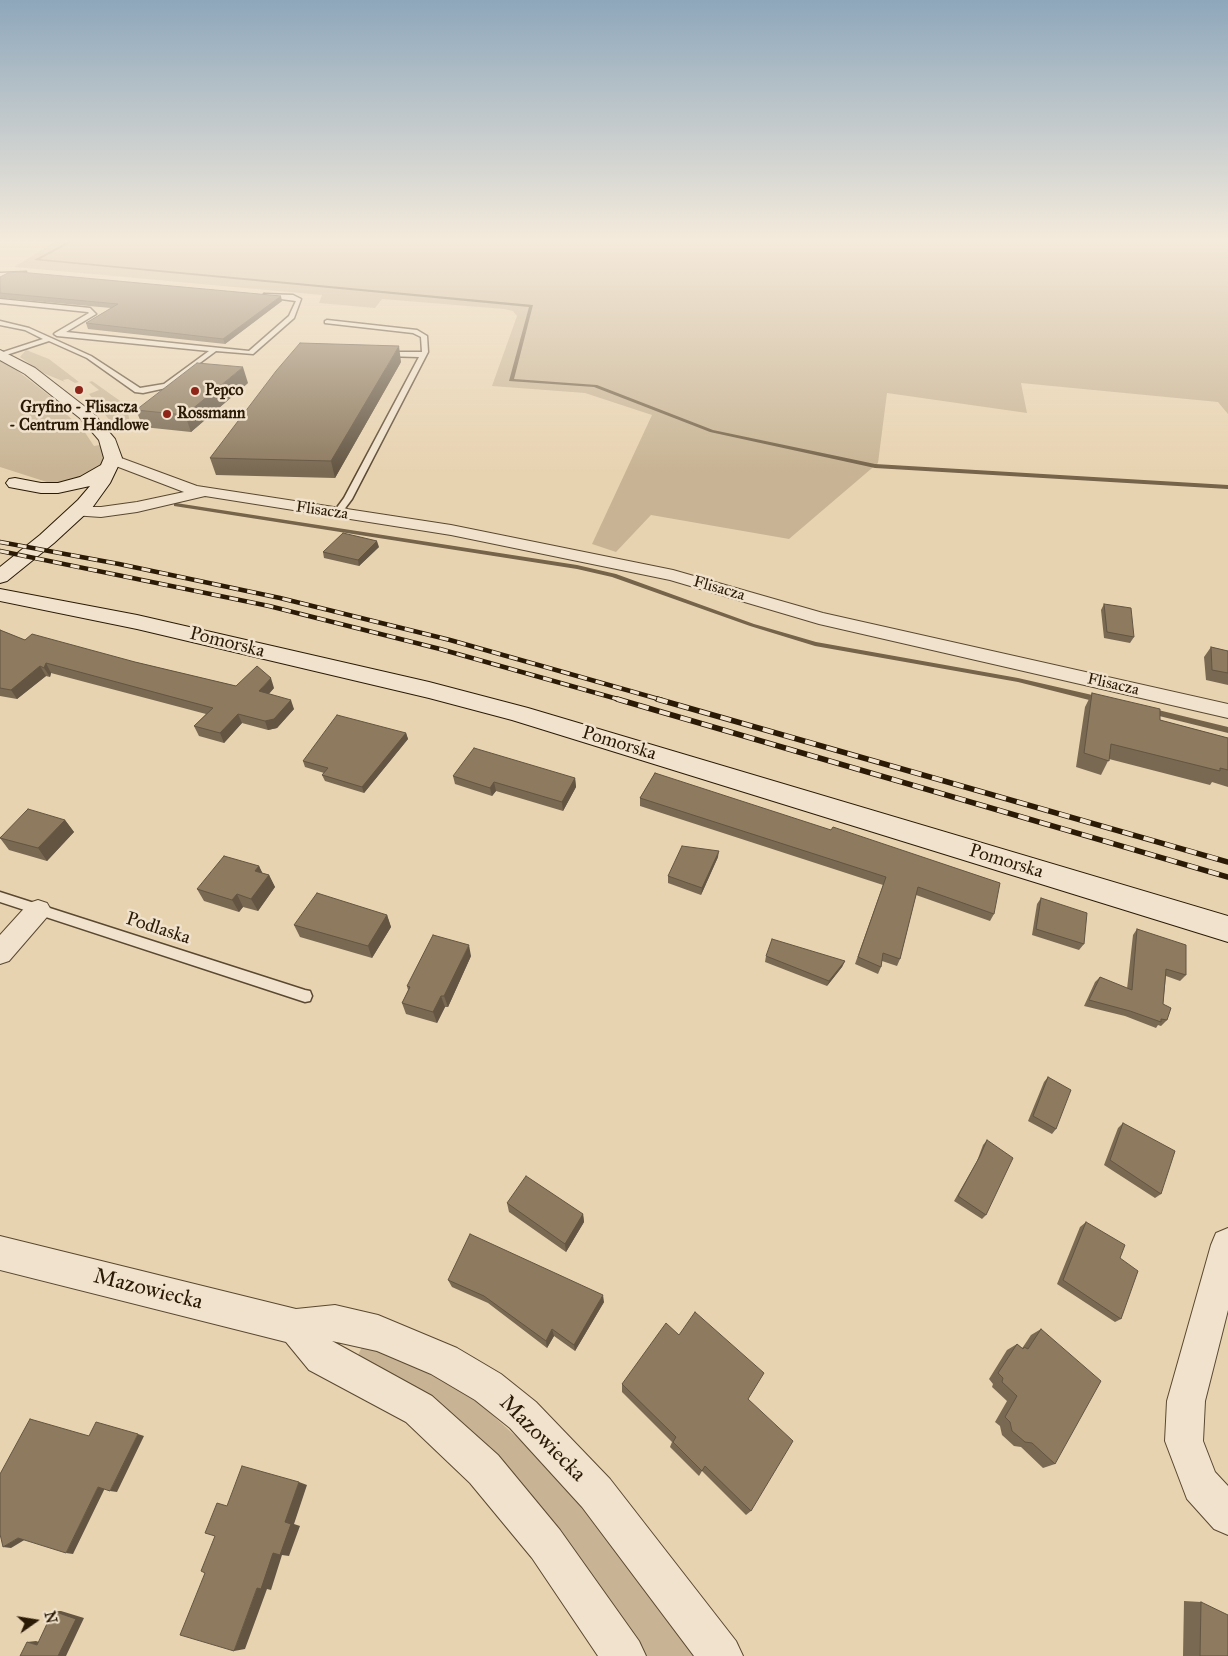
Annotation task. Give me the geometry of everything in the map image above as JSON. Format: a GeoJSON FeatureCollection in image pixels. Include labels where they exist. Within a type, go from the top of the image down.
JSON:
{"type":"FeatureCollection","features":[{"type":"Feature","properties":{"kind":"street"},"geometry":{"type":"LineString","coordinates":[[0,577],[78,512],[95,493],[111,464],[113,455],[107,439],[87,416],[46,383],[1,355]]}},
{"type":"Feature","properties":{"kind":"street"},"geometry":{"type":"LineString","coordinates":[[8,481],[41,488],[58,488],[86,481],[111,464]]}},
{"type":"Feature","properties":{"kind":"street","name":"Flisacza"},"geometry":{"type":"LineString","coordinates":[[111,464],[206,493],[452,530],[673,576],[826,620],[1228,711]]}},
{"type":"Feature","properties":{"kind":"street"},"geometry":{"type":"LineString","coordinates":[[8,481],[78,512]]}},
{"type":"Feature","properties":{"kind":"street","name":"Flisacza"},"geometry":{"type":"LineString","coordinates":[[78,512],[101,512],[137,507],[184,495],[206,493]]}},
{"type":"Feature","properties":{"kind":"street","name":"Pomorska"},"geometry":{"type":"LineString","coordinates":[[0,595],[146,624],[429,690],[509,711],[1228,929]]}},
{"type":"Feature","properties":{"kind":"street"},"geometry":{"type":"LineString","coordinates":[[0,953],[38,910]]}},
{"type":"Feature","properties":{"kind":"street"},"geometry":{"type":"LineString","coordinates":[[1228,1245],[1186,1401],[1184,1441],[1201,1485],[1228,1515]]}},
{"type":"Feature","properties":{"kind":"street","name":"Mazowiecka"},"geometry":{"type":"LineString","coordinates":[[0,1253],[296,1327],[334,1323],[378,1333],[444,1362],[488,1387],[523,1415],[596,1493],[720,1656]]}},
{"type":"Feature","properties":{"kind":"street"},"geometry":{"type":"LineString","coordinates":[[296,1327],[322,1358],[419,1409],[484,1469],[546,1544],[624,1656]]}},
{"type":"Feature","properties":{"kind":"lane"},"geometry":{"type":"LineString","coordinates":[[1,355],[49,340],[87,317]]}},
{"type":"Feature","properties":{"kind":"lane"},"geometry":{"type":"LineString","coordinates":[[59,334],[252,352],[292,317]]}},
{"type":"Feature","properties":{"kind":"lane"},"geometry":{"type":"LineString","coordinates":[[326,322],[415,331],[424,336],[423,355],[348,499],[337,513]]}},
{"type":"Feature","properties":{"kind":"lane"},"geometry":{"type":"LineString","coordinates":[[0,323],[26,329],[89,357],[138,390],[143,391],[166,386],[215,349]]}},
{"type":"Feature","properties":{"kind":"lane"},"geometry":{"type":"LineString","coordinates":[[376,354],[423,355]]}},
{"type":"Feature","properties":{"kind":"lane","name":"Podlaska"},"geometry":{"type":"LineString","coordinates":[[0,897],[305,996]]}},
{"type":"Feature","properties":{"kind":"shaded area"},"geometry":{"type":"Polygon","coordinates":[[[517,317],[1228,317],[1228,414],[1218,402],[1021,383],[1027,413],[887,393],[878,463],[789,539],[651,515],[616,552],[592,544],[652,415],[585,393],[492,386],[517,317]]]}},
{"type":"Feature","properties":{"kind":"shaded area"},"geometry":{"type":"Polygon","coordinates":[[[26,350],[49,359],[79,382],[75,383],[68,379],[63,380],[65,382],[43,373],[20,357],[26,350]]]}},
{"type":"Feature","properties":{"kind":"shaded area"},"geometry":{"type":"Polygon","coordinates":[[[0,360],[10,365],[64,407],[59,408],[82,428],[94,446],[100,445],[103,456],[101,466],[88,476],[53,484],[0,467],[0,360]]]}},
{"type":"Feature","properties":{"kind":"shaded area"},"geometry":{"type":"Polygon","coordinates":[[[92,381],[133,410],[128,413],[131,428],[118,431],[89,394],[99,390],[89,382],[92,381]]]}},
{"type":"Feature","properties":{"kind":"shaded area"},"geometry":{"type":"Polygon","coordinates":[[[364,1343],[448,1380],[480,1404],[532,1451],[583,1506],[698,1656],[647,1656],[585,1569],[418,1390],[388,1372],[357,1357],[364,1343]]]}},
{"type":"Feature","properties":{"kind":"building"},"geometry":{"type":"Polygon","coordinates":[[[96,317],[252,317],[223,339],[86,323],[96,317]]]}},
{"type":"Feature","properties":{"kind":"building"},"geometry":{"type":"Polygon","coordinates":[[[300,343],[399,346],[331,461],[210,458],[276,371],[300,343]]]}},
{"type":"Feature","properties":{"kind":"building"},"geometry":{"type":"Polygon","coordinates":[[[197,363],[243,367],[185,415],[136,410],[197,363]]]}},
{"type":"Feature","properties":{"kind":"building"},"geometry":{"type":"Polygon","coordinates":[[[343,533],[377,541],[358,560],[323,552],[343,533]]]}},
{"type":"Feature","properties":{"kind":"building"},"geometry":{"type":"Polygon","coordinates":[[[1104,604],[1131,608],[1134,637],[1107,632],[1104,604]]]}},
{"type":"Feature","properties":{"kind":"building"},"geometry":{"type":"Polygon","coordinates":[[[0,630],[25,640],[32,634],[135,662],[236,686],[257,666],[271,678],[259,691],[291,700],[274,719],[265,721],[238,714],[220,733],[194,726],[213,708],[46,663],[44,668],[40,666],[11,690],[0,688],[0,630]]]}},
{"type":"Feature","properties":{"kind":"building"},"geometry":{"type":"Polygon","coordinates":[[[1211,647],[1228,651],[1228,673],[1212,670],[1211,647]]]}},
{"type":"Feature","properties":{"kind":"building"},"geometry":{"type":"Polygon","coordinates":[[[1092,693],[1160,709],[1160,720],[1228,738],[1228,770],[1220,768],[1220,771],[1111,744],[1109,761],[1084,753],[1092,693]]]}},
{"type":"Feature","properties":{"kind":"building"},"geometry":{"type":"Polygon","coordinates":[[[337,715],[406,733],[362,787],[322,775],[328,768],[303,761],[337,715]]]}},
{"type":"Feature","properties":{"kind":"building"},"geometry":{"type":"Polygon","coordinates":[[[474,748],[575,778],[562,802],[494,782],[490,788],[453,776],[474,748]]]}},
{"type":"Feature","properties":{"kind":"building"},"geometry":{"type":"Polygon","coordinates":[[[655,773],[831,830],[833,827],[1000,883],[994,914],[918,887],[900,959],[883,953],[881,967],[858,957],[886,877],[640,798],[655,773]]]}},
{"type":"Feature","properties":{"kind":"building"},"geometry":{"type":"Polygon","coordinates":[[[28,809],[65,820],[38,848],[0,838],[28,809]]]}},
{"type":"Feature","properties":{"kind":"building"},"geometry":{"type":"Polygon","coordinates":[[[682,846],[719,851],[702,888],[668,876],[682,846]]]}},
{"type":"Feature","properties":{"kind":"building"},"geometry":{"type":"Polygon","coordinates":[[[224,856],[259,866],[255,871],[269,875],[251,899],[237,894],[232,900],[197,889],[224,856]]]}},
{"type":"Feature","properties":{"kind":"building"},"geometry":{"type":"Polygon","coordinates":[[[317,893],[387,915],[368,946],[294,925],[317,893]]]}},
{"type":"Feature","properties":{"kind":"building"},"geometry":{"type":"Polygon","coordinates":[[[1041,898],[1087,913],[1084,944],[1036,929],[1041,898]]]}},
{"type":"Feature","properties":{"kind":"building"},"geometry":{"type":"Polygon","coordinates":[[[1137,929],[1186,945],[1186,975],[1166,969],[1163,1004],[1171,1008],[1167,1020],[1161,1019],[1161,1022],[1089,1000],[1100,977],[1132,990],[1137,929]]]}},
{"type":"Feature","properties":{"kind":"building"},"geometry":{"type":"Polygon","coordinates":[[[433,935],[469,945],[444,996],[441,996],[433,1012],[402,1003],[410,987],[407,986],[433,935]]]}},
{"type":"Feature","properties":{"kind":"building"},"geometry":{"type":"Polygon","coordinates":[[[772,939],[845,961],[829,981],[766,956],[772,939]]]}},
{"type":"Feature","properties":{"kind":"building"},"geometry":{"type":"Polygon","coordinates":[[[1048,1077],[1071,1090],[1056,1129],[1033,1116],[1048,1077]]]}},
{"type":"Feature","properties":{"kind":"building"},"geometry":{"type":"Polygon","coordinates":[[[1123,1123],[1175,1151],[1161,1194],[1110,1160],[1123,1123]]]}},
{"type":"Feature","properties":{"kind":"building"},"geometry":{"type":"Polygon","coordinates":[[[987,1140],[1013,1158],[986,1215],[958,1196],[987,1140]]]}},
{"type":"Feature","properties":{"kind":"building"},"geometry":{"type":"Polygon","coordinates":[[[526,1176],[583,1214],[565,1244],[507,1203],[526,1176]]]}},
{"type":"Feature","properties":{"kind":"building"},"geometry":{"type":"Polygon","coordinates":[[[1086,1222],[1125,1245],[1120,1258],[1138,1271],[1121,1319],[1063,1280],[1086,1222]]]}},
{"type":"Feature","properties":{"kind":"building"},"geometry":{"type":"Polygon","coordinates":[[[470,1234],[603,1295],[574,1345],[552,1329],[546,1341],[484,1296],[448,1280],[470,1234]]]}},
{"type":"Feature","properties":{"kind":"building"},"geometry":{"type":"Polygon","coordinates":[[[695,1312],[764,1373],[748,1399],[793,1441],[751,1511],[705,1466],[702,1471],[673,1442],[676,1437],[622,1384],[666,1323],[679,1335],[695,1312]]]}},
{"type":"Feature","properties":{"kind":"building"},"geometry":{"type":"Polygon","coordinates":[[[1041,1329],[1101,1381],[1055,1464],[1032,1443],[1025,1442],[1012,1431],[1010,1422],[1005,1417],[1017,1396],[1002,1382],[1003,1378],[998,1373],[1017,1344],[1023,1349],[1024,1347],[1028,1349],[1041,1329]]]}},
{"type":"Feature","properties":{"kind":"building"},"geometry":{"type":"Polygon","coordinates":[[[30,1419],[89,1436],[96,1422],[138,1434],[110,1491],[98,1487],[66,1553],[18,1538],[3,1547],[0,1534],[0,1474],[30,1419]]]}},
{"type":"Feature","properties":{"kind":"building"},"geometry":{"type":"Polygon","coordinates":[[[242,1466],[299,1482],[285,1522],[291,1524],[280,1555],[273,1553],[261,1589],[257,1588],[234,1651],[180,1635],[205,1573],[201,1571],[215,1536],[205,1533],[217,1503],[227,1506],[242,1466]]]}},
{"type":"Feature","properties":{"kind":"building"},"geometry":{"type":"Polygon","coordinates":[[[1201,1602],[1228,1615],[1228,1656],[1200,1656],[1201,1602]]]}},
{"type":"Feature","properties":{"kind":"building"},"geometry":{"type":"Polygon","coordinates":[[[53,1611],[76,1619],[58,1656],[20,1656],[27,1642],[37,1645],[53,1611]]]}},
{"type":"Feature","properties":{"kind":"waterway"},"geometry":{"type":"LineString","coordinates":[[528,317],[511,380],[595,386],[712,431],[875,466],[1228,487]]}},
{"type":"Feature","properties":{"kind":"waterway"},"geometry":{"type":"LineString","coordinates":[[176,505],[577,567],[614,575],[752,625],[815,644],[1018,680],[1101,700]]}},
{"type":"Feature","properties":{"kind":"waterway"},"geometry":{"type":"LineString","coordinates":[[1150,711],[1228,730]]}},
{"type":"Feature","properties":{"kind":"railway"},"geometry":{"type":"LineString","coordinates":[[0,542],[119,564],[280,598],[450,640],[662,700]]}},
{"type":"Feature","properties":{"kind":"railway"},"geometry":{"type":"LineString","coordinates":[[0,551],[269,606],[440,649],[621,700]]}},
{"type":"Feature","properties":{"kind":"railway"},"geometry":{"type":"LineString","coordinates":[[617,699],[1228,877]]}},
{"type":"Feature","properties":{"kind":"railway"},"geometry":{"type":"LineString","coordinates":[[657,699],[1228,862]]}},
{"type":"Feature","properties":{"kind":"place","name":"Gryfino - Flisacza - Centrum Handlowe"},"geometry":{"type":"Point","coordinates":[79,390]}},
{"type":"Feature","properties":{"kind":"place","name":"Pepco"},"geometry":{"type":"Point","coordinates":[195,391]}},
{"type":"Feature","properties":{"kind":"place","name":"Rossmann"},"geometry":{"type":"Point","coordinates":[167,414]}}]}
